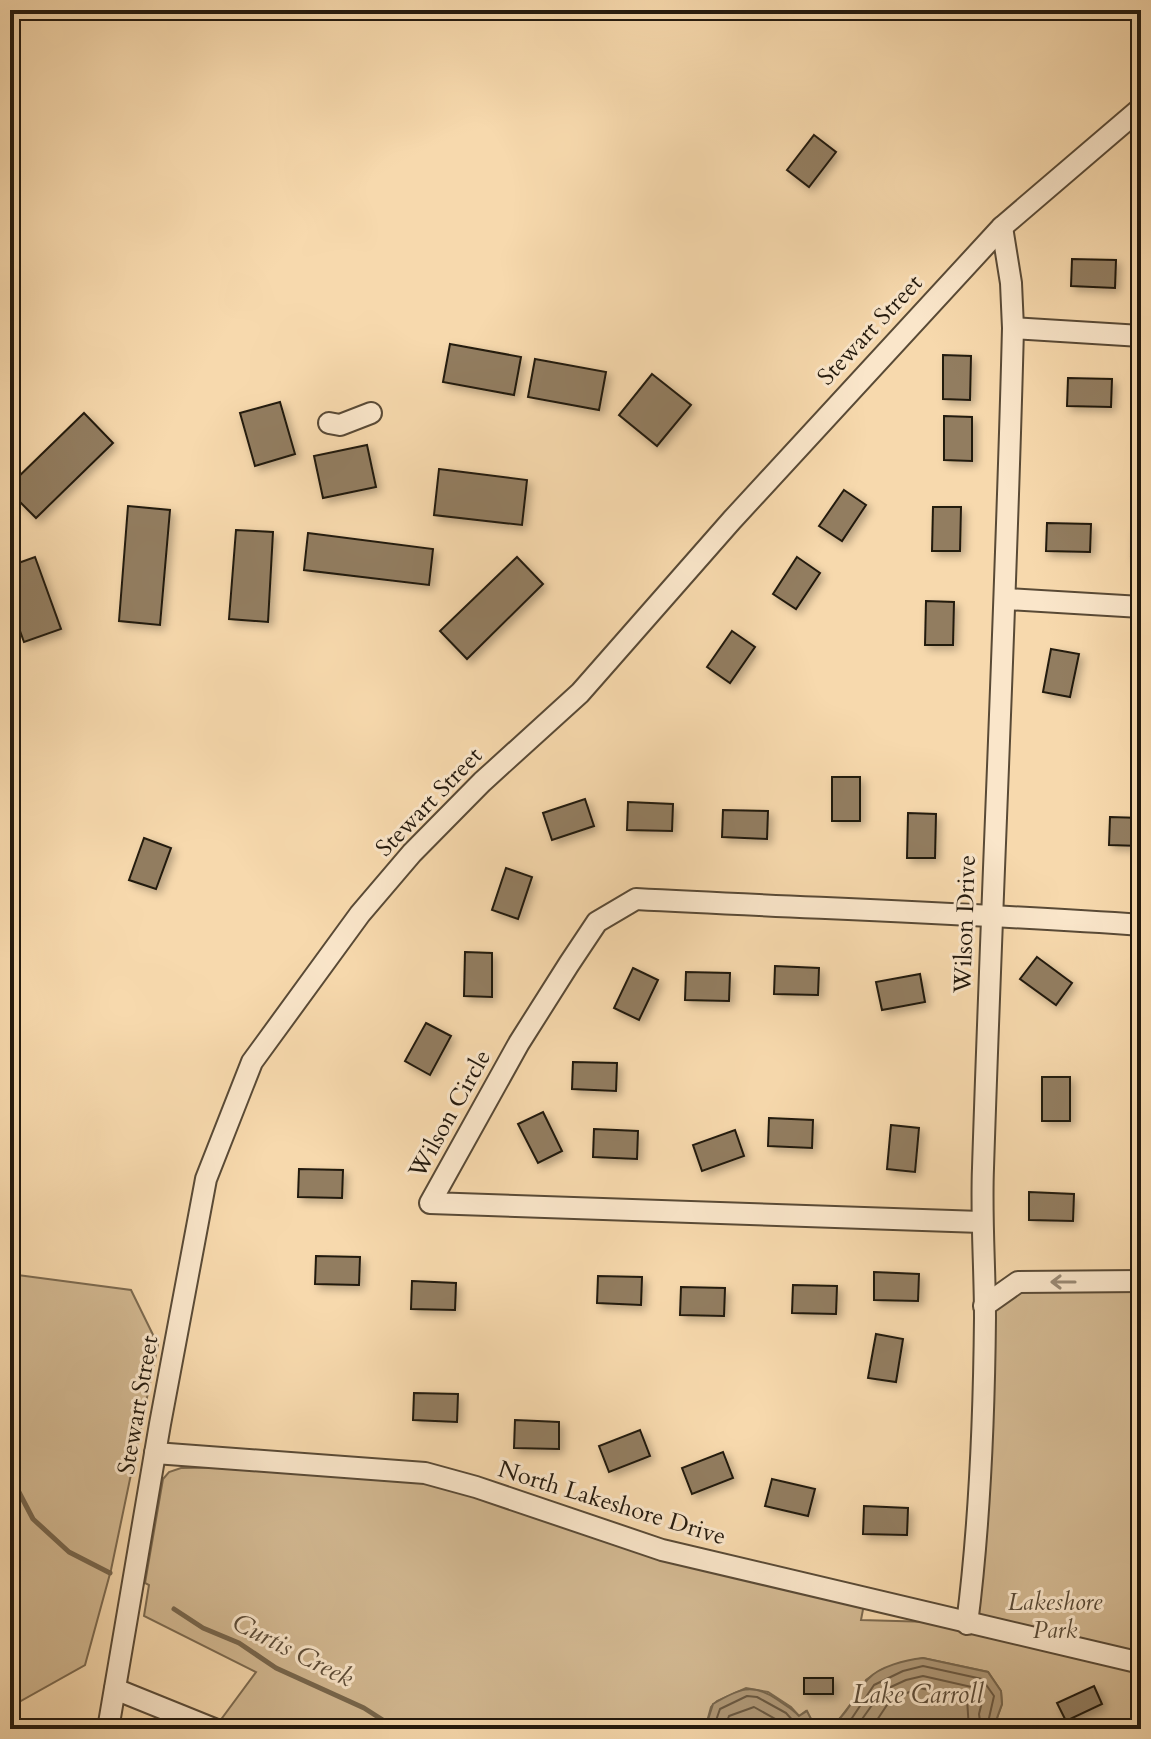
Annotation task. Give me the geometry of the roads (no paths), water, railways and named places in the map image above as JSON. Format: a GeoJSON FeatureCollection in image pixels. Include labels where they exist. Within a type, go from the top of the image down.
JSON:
{"type":"FeatureCollection","features":[{"type":"Feature","properties":{"kind":"street","name":"Stewart Street"},"geometry":{"type":"LineString","coordinates":[[108,1729],[206,1179],[252,1062],[360,914],[412,853],[482,782],[580,693],[732,520],[1002,227],[1141,108]]}},
{"type":"Feature","properties":{"kind":"street","name":"Wilson Drive"},"geometry":{"type":"LineString","coordinates":[[967,1624],[978,1527],[984,1306],[981,1222],[1006,599],[1013,328],[1011,283],[1002,227]]}},
{"type":"Feature","properties":{"kind":"street"},"geometry":{"type":"LineString","coordinates":[[1013,328],[1141,336]]}},
{"type":"Feature","properties":{"kind":"street"},"geometry":{"type":"LineString","coordinates":[[329,423],[340,425],[371,413]]}},
{"type":"Feature","properties":{"kind":"street"},"geometry":{"type":"LineString","coordinates":[[1006,599],[1141,607]]}},
{"type":"Feature","properties":{"kind":"street","name":"Wilson Circle"},"geometry":{"type":"LineString","coordinates":[[981,1222],[430,1203],[519,1043],[597,922],[636,899],[991,915]]}},
{"type":"Feature","properties":{"kind":"street"},"geometry":{"type":"LineString","coordinates":[[991,915],[1141,925]]}},
{"type":"Feature","properties":{"kind":"street"},"geometry":{"type":"LineString","coordinates":[[984,1306],[1018,1282],[1141,1281]]}},
{"type":"Feature","properties":{"kind":"street","name":"North Lakeshore Drive"},"geometry":{"type":"LineString","coordinates":[[155,1453],[425,1473],[476,1487],[662,1550],[1141,1663]]}},
{"type":"Feature","properties":{"kind":"street"},"geometry":{"type":"LineString","coordinates":[[115,1689],[214,1729]]}},
{"type":"Feature","properties":{"kind":"water","name":"Lake Carroll"},"geometry":{"type":"Polygon","coordinates":[[[923,1658],[988,1672],[1001,1691],[1002,1704],[997,1718],[1006,1729],[705,1729],[713,1704],[738,1691],[753,1689],[769,1694],[799,1716],[807,1711],[811,1719],[837,1721],[873,1674],[894,1664],[923,1658]]]}},
{"type":"Feature","properties":{"kind":"water"},"geometry":{"type":"Polygon","coordinates":[[[1141,1717],[1141,1729],[1096,1729],[1141,1717]]]}},
{"type":"Feature","properties":{"kind":"waterway","name":"Curtis Creek"},"geometry":{"type":"LineString","coordinates":[[10,1475],[33,1519],[69,1552],[110,1573]]}},
{"type":"Feature","properties":{"kind":"waterway","name":"Curtis Creek"},"geometry":{"type":"LineString","coordinates":[[174,1609],[203,1628],[239,1643],[276,1668],[364,1708],[389,1724],[389,1729]]}},
{"type":"Feature","properties":{"kind":"park label","name":"Lakeshore Park"},"geometry":{"type":"Point","coordinates":[1055,1616]}}]}
